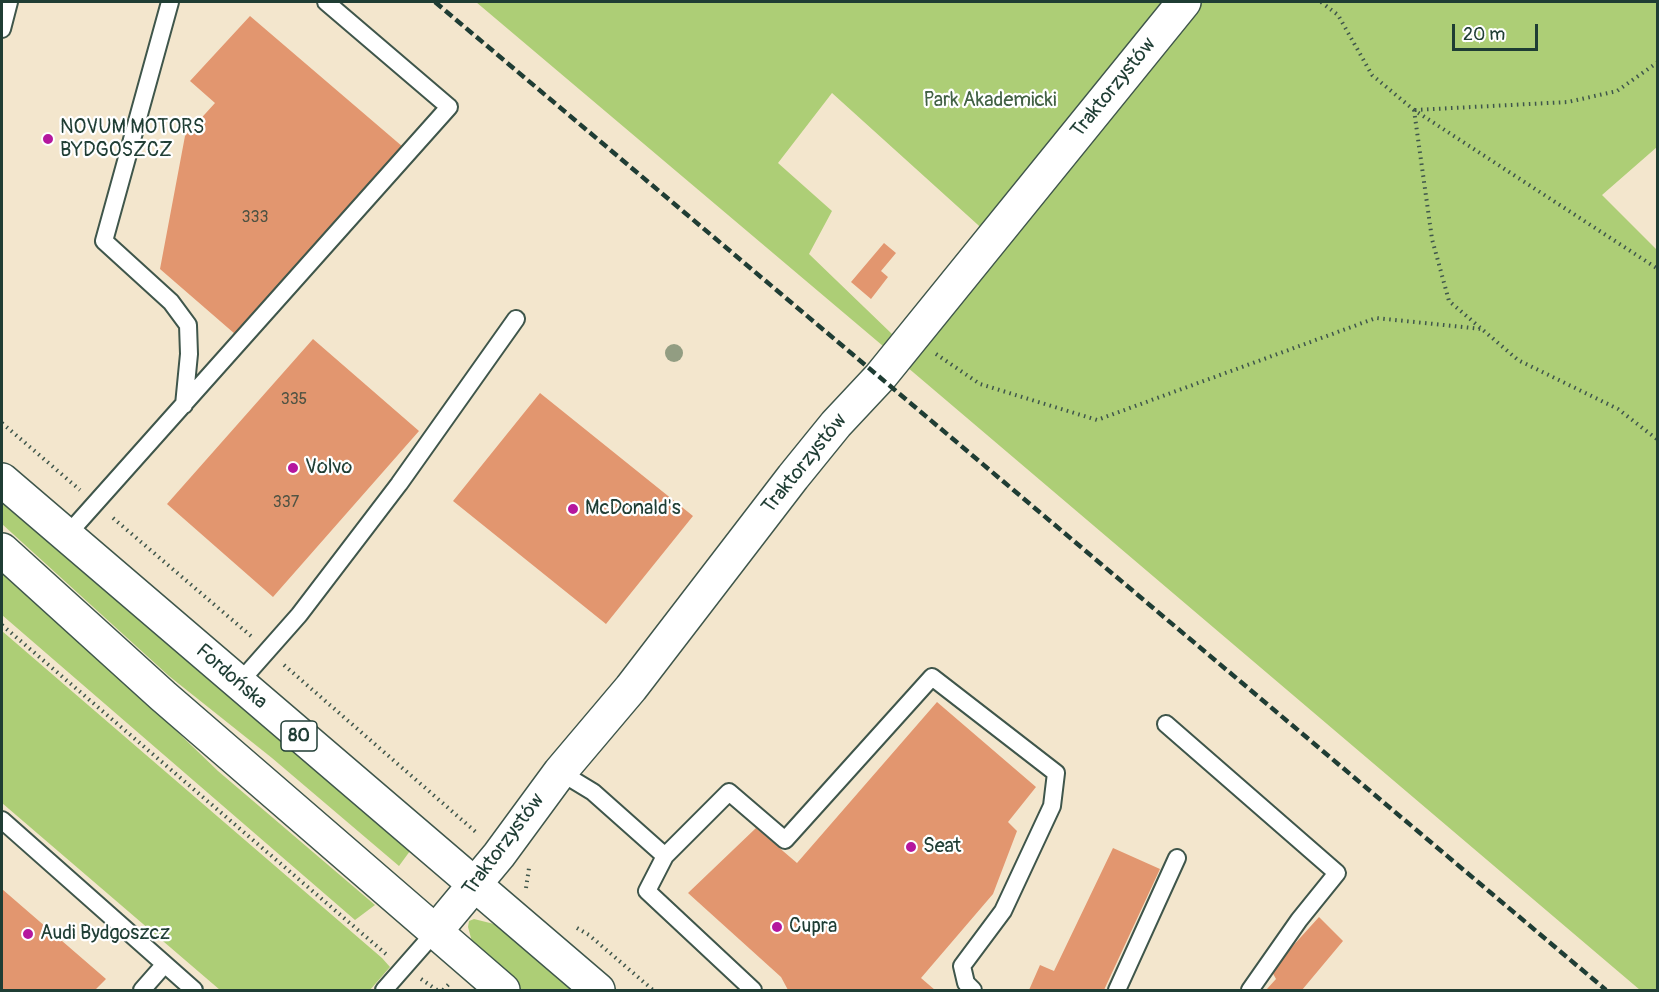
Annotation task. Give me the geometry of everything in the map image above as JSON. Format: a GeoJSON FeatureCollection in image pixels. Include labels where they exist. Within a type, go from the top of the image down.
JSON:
{"type":"FeatureCollection","features":[{"type":"Feature","properties":{"kind":"main road","name":"Traktorzystów"},"geometry":{"type":"LineString","coordinates":[[435,932],[475,885],[560,771],[631,688],[836,424],[880,377],[1184,2]]}},
{"type":"Feature","properties":{"kind":"main road","name":"Fordońska"},"geometry":{"type":"LineString","coordinates":[[2,480],[597,990]]}},
{"type":"Feature","properties":{"kind":"main road"},"geometry":{"type":"LineString","coordinates":[[2,550],[163,696],[503,990]]}},
{"type":"Feature","properties":{"kind":"lane"},"geometry":{"type":"LineString","coordinates":[[2,29],[9,2]]}},
{"type":"Feature","properties":{"kind":"lane"},"geometry":{"type":"LineString","coordinates":[[170,2],[104,242],[171,302],[188,325],[189,354],[184,405]]}},
{"type":"Feature","properties":{"kind":"lane"},"geometry":{"type":"LineString","coordinates":[[67,536],[449,107],[326,2]]}},
{"type":"Feature","properties":{"kind":"lane"},"geometry":{"type":"LineString","coordinates":[[238,684],[307,606],[399,484],[516,319]]}},
{"type":"Feature","properties":{"kind":"lane"},"geometry":{"type":"LineString","coordinates":[[753,990],[647,891],[665,856],[729,792],[785,840],[932,677],[1056,773],[1053,806],[1003,911],[962,966],[966,983],[973,990]]}},
{"type":"Feature","properties":{"kind":"lane"},"geometry":{"type":"LineString","coordinates":[[1166,724],[1337,873],[1299,920],[1250,990]]}},
{"type":"Feature","properties":{"kind":"lane"},"geometry":{"type":"LineString","coordinates":[[560,771],[593,792],[665,856]]}},
{"type":"Feature","properties":{"kind":"lane"},"geometry":{"type":"LineString","coordinates":[[2,820],[194,990]]}},
{"type":"Feature","properties":{"kind":"lane"},"geometry":{"type":"LineString","coordinates":[[1117,990],[1177,858]]}},
{"type":"Feature","properties":{"kind":"lane"},"geometry":{"type":"LineString","coordinates":[[384,990],[435,932]]}},
{"type":"Feature","properties":{"kind":"lane"},"geometry":{"type":"LineString","coordinates":[[142,990],[164,965]]}},
{"type":"Feature","properties":{"kind":"path"},"geometry":{"type":"LineString","coordinates":[[1321,2],[1338,15],[1372,75],[1414,110],[1658,269]]}},
{"type":"Feature","properties":{"kind":"path"},"geometry":{"type":"LineString","coordinates":[[1414,110],[1568,102],[1617,91],[1658,62]]}},
{"type":"Feature","properties":{"kind":"path"},"geometry":{"type":"LineString","coordinates":[[1414,110],[1432,239],[1449,301],[1518,360],[1618,409],[1658,440]]}},
{"type":"Feature","properties":{"kind":"path"},"geometry":{"type":"LineString","coordinates":[[933,352],[980,384],[1097,420],[1376,318],[1482,329]]}},
{"type":"Feature","properties":{"kind":"path"},"geometry":{"type":"LineString","coordinates":[[2,625],[402,968],[437,990]]}},
{"type":"Feature","properties":{"kind":"green space","name":"Park Akademicki"},"geometry":{"type":"Polygon","coordinates":[[[476,2],[1657,2],[1657,147],[1602,195],[1657,250],[1657,990],[1640,990],[907,367],[998,243],[832,93],[778,163],[832,211],[809,254],[892,334],[883,346],[476,2]]]}},
{"type":"Feature","properties":{"kind":"green space"},"geometry":{"type":"Polygon","coordinates":[[[2,501],[410,851],[399,866],[272,758],[169,676],[2,524],[2,501]]]}},
{"type":"Feature","properties":{"kind":"green space"},"geometry":{"type":"Polygon","coordinates":[[[2,568],[84,642],[218,771],[375,905],[355,920],[2,615],[2,568]]]}},
{"type":"Feature","properties":{"kind":"green space"},"geometry":{"type":"Polygon","coordinates":[[[2,631],[382,958],[390,967],[370,990],[220,990],[2,803],[2,631]]]}},
{"type":"Feature","properties":{"kind":"green space"},"geometry":{"type":"Polygon","coordinates":[[[474,919],[498,925],[574,990],[522,990],[474,949],[468,927],[469,921],[474,919]]]}},
{"type":"Feature","properties":{"kind":"building"},"geometry":{"type":"Polygon","coordinates":[[[250,16],[403,147],[235,334],[160,269],[185,136],[215,103],[190,81],[250,16]]]}},
{"type":"Feature","properties":{"kind":"building"},"geometry":{"type":"Polygon","coordinates":[[[884,243],[896,253],[881,271],[888,277],[871,299],[851,282],[884,243]]]}},
{"type":"Feature","properties":{"kind":"building","name":"Volvo"},"geometry":{"type":"Polygon","coordinates":[[[313,339],[419,431],[273,597],[167,504],[313,339]]]}},
{"type":"Feature","properties":{"kind":"building","name":"McDonald's"},"geometry":{"type":"Polygon","coordinates":[[[540,393],[693,516],[606,624],[453,501],[540,393]]]}},
{"type":"Feature","properties":{"kind":"building","name":"Seat"},"geometry":{"type":"Polygon","coordinates":[[[937,702],[1036,787],[1008,822],[1017,831],[993,894],[921,978],[935,990],[788,990],[781,977],[688,893],[756,828],[797,863],[937,702]]]}},
{"type":"Feature","properties":{"kind":"building"},"geometry":{"type":"Polygon","coordinates":[[[1113,848],[1160,869],[1104,990],[1029,990],[1040,965],[1054,971],[1113,848]]]}},
{"type":"Feature","properties":{"kind":"building","name":"Audi Bydgoszcz"},"geometry":{"type":"Polygon","coordinates":[[[2,889],[106,979],[95,990],[2,990],[2,889]]]}},
{"type":"Feature","properties":{"kind":"building"},"geometry":{"type":"Polygon","coordinates":[[[1319,917],[1343,941],[1302,990],[1266,990],[1276,979],[1271,970],[1319,917]]]}},
{"type":"Feature","properties":{"kind":"railway"},"geometry":{"type":"LineString","coordinates":[[435,2],[1606,990]]}},
{"type":"Feature","properties":{"kind":"place","name":"NOVUM MOTORS BYDGOSZCZ"},"geometry":{"type":"Point","coordinates":[48,139]}},
{"type":"Feature","properties":{"kind":"place","name":"Volvo"},"geometry":{"type":"Point","coordinates":[293,468]}},
{"type":"Feature","properties":{"kind":"place","name":"McDonald's"},"geometry":{"type":"Point","coordinates":[573,509]}},
{"type":"Feature","properties":{"kind":"place","name":"Seat"},"geometry":{"type":"Point","coordinates":[911,847]}},
{"type":"Feature","properties":{"kind":"place","name":"Cupra"},"geometry":{"type":"Point","coordinates":[777,927]}},
{"type":"Feature","properties":{"kind":"place","name":"Audi Bydgoszcz"},"geometry":{"type":"Point","coordinates":[28,934]}}]}
